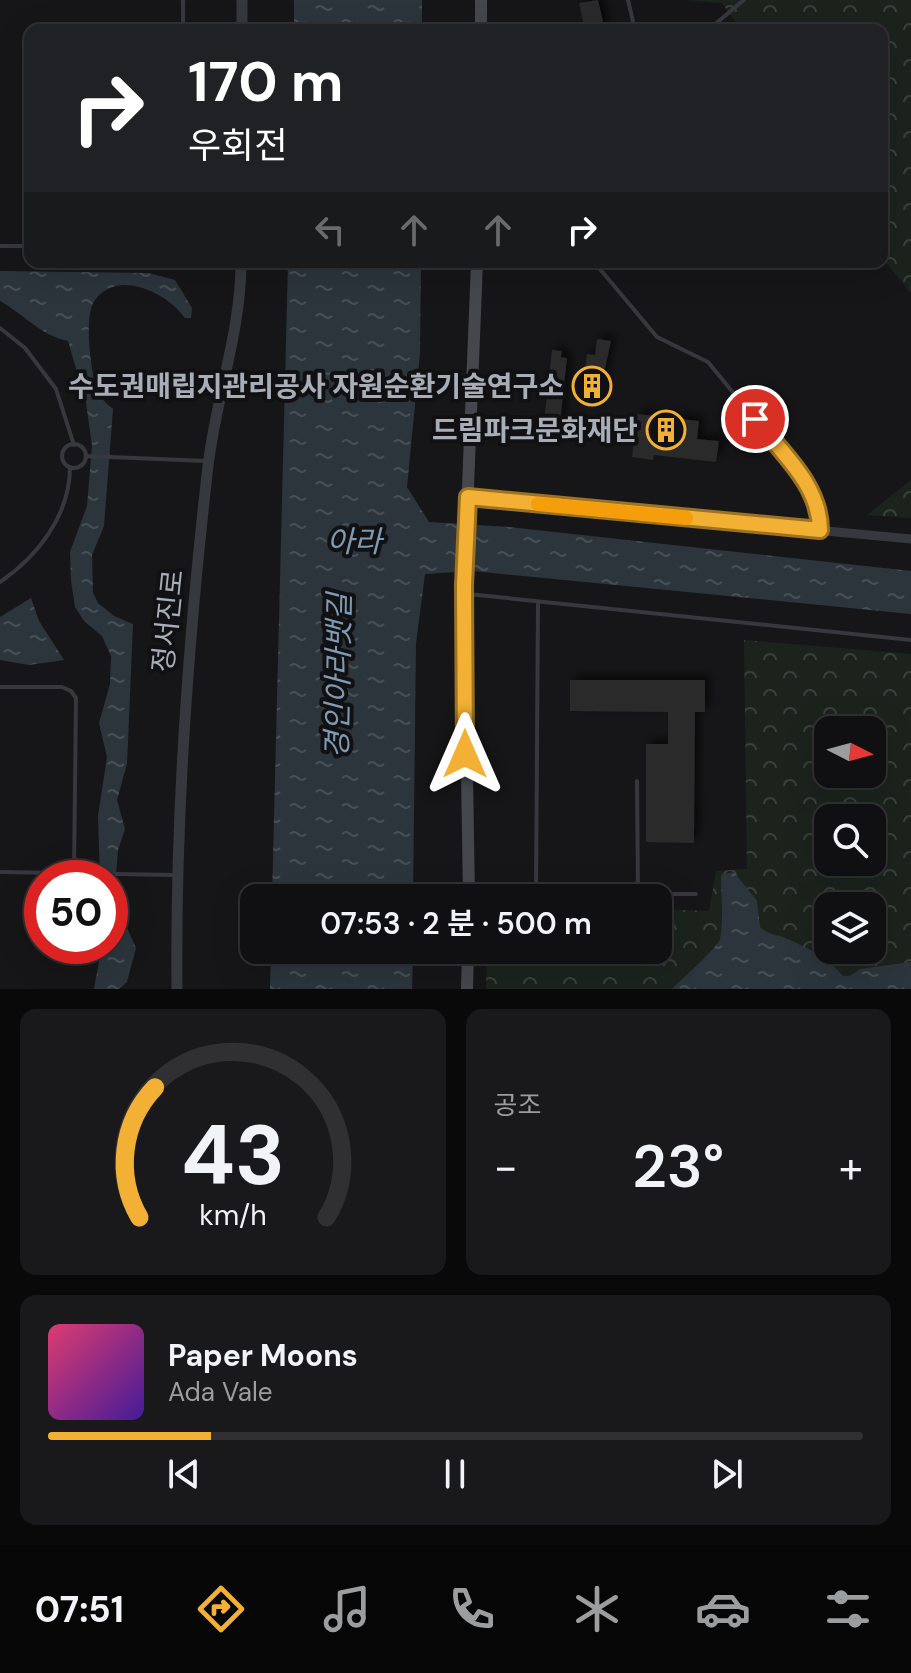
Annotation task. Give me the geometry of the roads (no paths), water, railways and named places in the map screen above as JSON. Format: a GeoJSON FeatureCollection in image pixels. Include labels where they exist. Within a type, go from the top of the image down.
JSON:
{"type":"FeatureCollection","features":[{"type":"Feature","properties":{"kind":"main road"},"geometry":{"type":"LineString","coordinates":[[481,0],[481,24]]}},
{"type":"Feature","properties":{"kind":"main road"},"geometry":{"type":"LineString","coordinates":[[469,884],[464,589],[477,268]]}},
{"type":"Feature","properties":{"kind":"main road"},"geometry":{"type":"LineString","coordinates":[[467,989],[468,964]]}},
{"type":"Feature","properties":{"kind":"street"},"geometry":{"type":"LineString","coordinates":[[242,0],[242,24]]}},
{"type":"Feature","properties":{"kind":"street","name":"정서진로"},"geometry":{"type":"LineString","coordinates":[[177,989],[175,875],[183,708],[208,461],[241,298],[241,268]]}},
{"type":"Feature","properties":{"kind":"street"},"geometry":{"type":"LineString","coordinates":[[468,497],[911,539]]}},
{"type":"Feature","properties":{"kind":"lane"},"geometry":{"type":"LineString","coordinates":[[183,0],[183,24]]}},
{"type":"Feature","properties":{"kind":"lane"},"geometry":{"type":"LineString","coordinates":[[628,0],[634,24]]}},
{"type":"Feature","properties":{"kind":"lane"},"geometry":{"type":"LineString","coordinates":[[715,24],[744,0]]}},
{"type":"Feature","properties":{"kind":"lane"},"geometry":{"type":"LineString","coordinates":[[0,246],[24,246]]}},
{"type":"Feature","properties":{"kind":"lane"},"geometry":{"type":"LineString","coordinates":[[599,268],[657,337],[708,362],[809,485],[820,511],[820,530]]}},
{"type":"Feature","properties":{"kind":"lane"},"geometry":{"type":"LineString","coordinates":[[0,328],[25,348],[56,389],[74,445]]}},
{"type":"Feature","properties":{"kind":"lane"},"geometry":{"type":"LineString","coordinates":[[0,582],[34,554],[58,518],[67,496],[70,467],[61,456],[65,447],[74,445],[82,448],[86,456]]}},
{"type":"Feature","properties":{"kind":"lane"},"geometry":{"type":"LineString","coordinates":[[86,456],[208,461]]}},
{"type":"Feature","properties":{"kind":"lane"},"geometry":{"type":"LineString","coordinates":[[70,467],[81,465],[86,456]]}},
{"type":"Feature","properties":{"kind":"lane"},"geometry":{"type":"LineString","coordinates":[[464,589],[538,602],[911,640]]}},
{"type":"Feature","properties":{"kind":"lane"},"geometry":{"type":"LineString","coordinates":[[536,884],[538,602]]}},
{"type":"Feature","properties":{"kind":"lane"},"geometry":{"type":"LineString","coordinates":[[0,687],[62,687],[71,691],[76,698],[74,860]]}},
{"type":"Feature","properties":{"kind":"lane"},"geometry":{"type":"LineString","coordinates":[[637,781],[638,884]]}},
{"type":"Feature","properties":{"kind":"lane"},"geometry":{"type":"LineString","coordinates":[[0,872],[24,872]]}},
{"type":"Feature","properties":{"kind":"lane"},"geometry":{"type":"LineString","coordinates":[[128,874],[175,875]]}},
{"type":"Feature","properties":{"kind":"lane"},"geometry":{"type":"LineString","coordinates":[[672,894],[696,894]]}},
{"type":"Feature","properties":{"kind":"water"},"geometry":{"type":"Polygon","coordinates":[[[294,0],[422,0],[422,24],[294,24],[294,0]]]}},
{"type":"Feature","properties":{"kind":"water","name":"아라"},"geometry":{"type":"Polygon","coordinates":[[[288,268],[421,268],[420,353],[407,487],[429,522],[509,527],[911,571],[911,614],[473,571],[425,574],[416,643],[413,884],[272,884],[288,268]]]}},
{"type":"Feature","properties":{"kind":"water"},"geometry":{"type":"Polygon","coordinates":[[[0,271],[149,273],[175,280],[192,308],[191,318],[185,318],[155,293],[130,285],[117,286],[95,300],[89,318],[89,344],[97,391],[113,409],[104,526],[92,555],[93,593],[98,603],[114,616],[133,624],[127,764],[117,800],[125,829],[117,860],[99,860],[98,816],[107,757],[99,723],[110,684],[111,656],[102,636],[84,621],[75,607],[71,580],[70,552],[87,506],[92,445],[86,403],[68,341],[41,329],[0,301],[0,271]]]}},
{"type":"Feature","properties":{"kind":"water"},"geometry":{"type":"Polygon","coordinates":[[[31,598],[39,621],[64,660],[29,665],[0,660],[0,617],[31,598]]]}},
{"type":"Feature","properties":{"kind":"water"},"geometry":{"type":"Polygon","coordinates":[[[734,872],[757,901],[760,927],[814,952],[814,964],[831,964],[843,976],[850,976],[860,969],[911,962],[911,989],[672,989],[720,939],[721,875],[734,872]]]}},
{"type":"Feature","properties":{"kind":"water"},"geometry":{"type":"Polygon","coordinates":[[[128,930],[136,948],[127,982],[119,989],[94,989],[99,964],[128,964],[128,930]]]}},
{"type":"Feature","properties":{"kind":"water"},"geometry":{"type":"Polygon","coordinates":[[[271,964],[413,964],[412,989],[270,989],[271,964]]]}},
{"type":"Feature","properties":{"kind":"place","name":"수도권매립지관리공사 자원순환기술연구소"},"geometry":{"type":"Point","coordinates":[592,386]}},
{"type":"Feature","properties":{"kind":"place","name":"드림파크문화재단"},"geometry":{"type":"Point","coordinates":[666,430]}},
{"type":"Feature","properties":{"kind":"water label","name":"경인아라뱃길"},"geometry":{"type":"Point","coordinates":[338,676]}}]}
